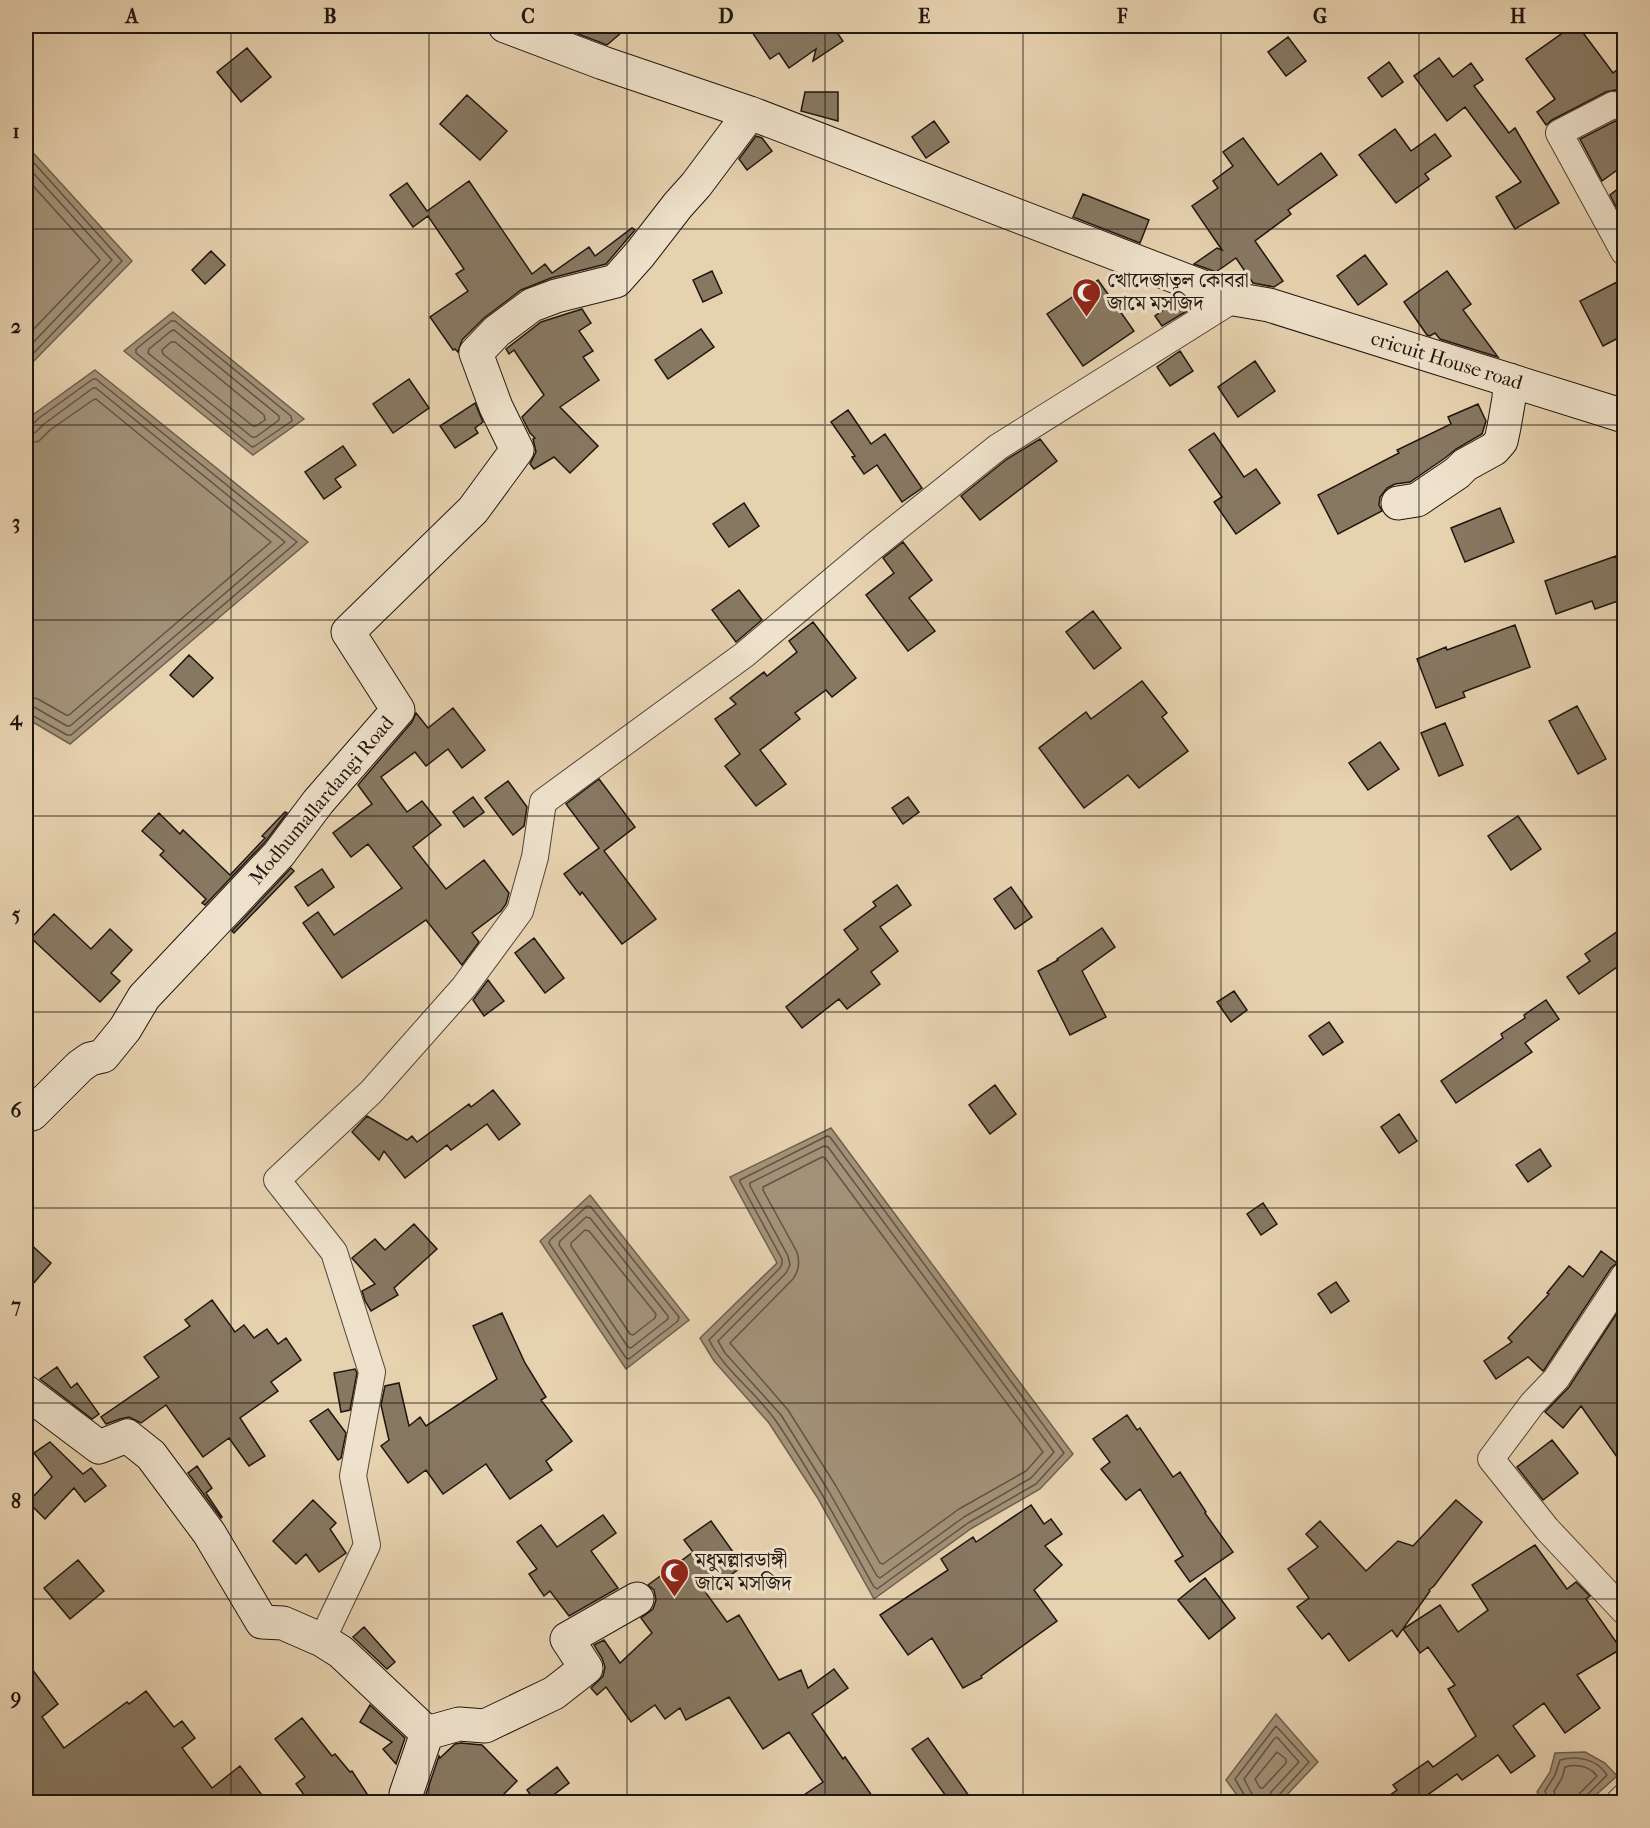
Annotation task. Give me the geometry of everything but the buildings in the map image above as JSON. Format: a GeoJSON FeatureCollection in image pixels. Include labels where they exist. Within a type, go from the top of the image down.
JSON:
{"type":"FeatureCollection","features":[{"type":"Feature","properties":{"kind":"street","name":"cricuit House road"},"geometry":{"type":"LineString","coordinates":[[505,26],[603,63],[750,113],[1234,299],[1269,305],[1624,416]]}},
{"type":"Feature","properties":{"kind":"street"},"geometry":{"type":"LineString","coordinates":[[1624,107],[1613,105],[1559,133],[1624,252]]}},
{"type":"Feature","properties":{"kind":"street","name":"Modhumallardangi Road"},"geometry":{"type":"LineString","coordinates":[[26,1111],[32,1114],[80,1066],[90,1059],[103,1056],[125,1029],[144,997],[279,854],[318,802],[398,710],[348,633],[473,510],[517,450],[496,407],[476,353],[497,331],[532,305],[556,296],[616,281],[696,185],[750,113]]}},
{"type":"Feature","properties":{"kind":"street"},"geometry":{"type":"LineString","coordinates":[[322,1640],[367,1545],[353,1476],[372,1372],[334,1252],[277,1180],[370,1092],[464,987],[520,911],[535,857],[543,802],[744,655],[874,546],[998,447],[1234,299]]}},
{"type":"Feature","properties":{"kind":"street"},"geometry":{"type":"LineString","coordinates":[[1398,503],[1417,500],[1465,465],[1494,449],[1501,441],[1510,380]]}},
{"type":"Feature","properties":{"kind":"street"},"geometry":{"type":"LineString","coordinates":[[1624,1276],[1556,1379],[1532,1404],[1491,1459],[1547,1529],[1624,1611]]}},
{"type":"Feature","properties":{"kind":"street"},"geometry":{"type":"LineString","coordinates":[[26,1392],[99,1448],[127,1436],[151,1455],[209,1533],[262,1622],[283,1623],[322,1640],[341,1652],[427,1733]]}},
{"type":"Feature","properties":{"kind":"street"},"geometry":{"type":"LineString","coordinates":[[427,1733],[459,1724],[485,1726],[554,1693],[586,1668],[567,1639],[637,1599]]}},
{"type":"Feature","properties":{"kind":"street"},"geometry":{"type":"LineString","coordinates":[[406,1803],[405,1794],[427,1733]]}},
{"type":"Feature","properties":{"kind":"street"},"geometry":{"type":"LineString","coordinates":[[1619,1803],[1624,1797]]}},
{"type":"Feature","properties":{"kind":"water"},"geometry":{"type":"Polygon","coordinates":[[[26,145],[132,261],[26,369],[26,145]]]}},
{"type":"Feature","properties":{"kind":"water"},"geometry":{"type":"Polygon","coordinates":[[[173,312],[304,419],[253,455],[124,351],[173,312]]]}},
{"type":"Feature","properties":{"kind":"water"},"geometry":{"type":"Polygon","coordinates":[[[95,370],[308,542],[70,744],[26,718],[26,425],[34,414],[95,370]]]}},
{"type":"Feature","properties":{"kind":"water"},"geometry":{"type":"Polygon","coordinates":[[[831,1128],[1073,1454],[1040,1489],[972,1528],[874,1599],[817,1497],[769,1423],[714,1361],[700,1338],[777,1263],[730,1177],[831,1128]]]}},
{"type":"Feature","properties":{"kind":"water"},"geometry":{"type":"Polygon","coordinates":[[[590,1195],[689,1320],[626,1369],[540,1241],[590,1195]]]}},
{"type":"Feature","properties":{"kind":"water"},"geometry":{"type":"Polygon","coordinates":[[[1276,1714],[1318,1762],[1280,1802],[1242,1802],[1226,1780],[1276,1714]]]}},
{"type":"Feature","properties":{"kind":"water"},"geometry":{"type":"Polygon","coordinates":[[[1585,1752],[1605,1763],[1617,1776],[1588,1802],[1545,1802],[1537,1792],[1550,1772],[1555,1753],[1585,1752]]]}},
{"type":"Feature","properties":{"kind":"place","name":"খোদেজাতুল কোবরা জামে মসজিদ"},"geometry":{"type":"Point","coordinates":[1086,318]}},
{"type":"Feature","properties":{"kind":"place","name":"মধুমল্লারডাঙ্গী জামে মসজিদ"},"geometry":{"type":"Point","coordinates":[674,1598]}}]}
